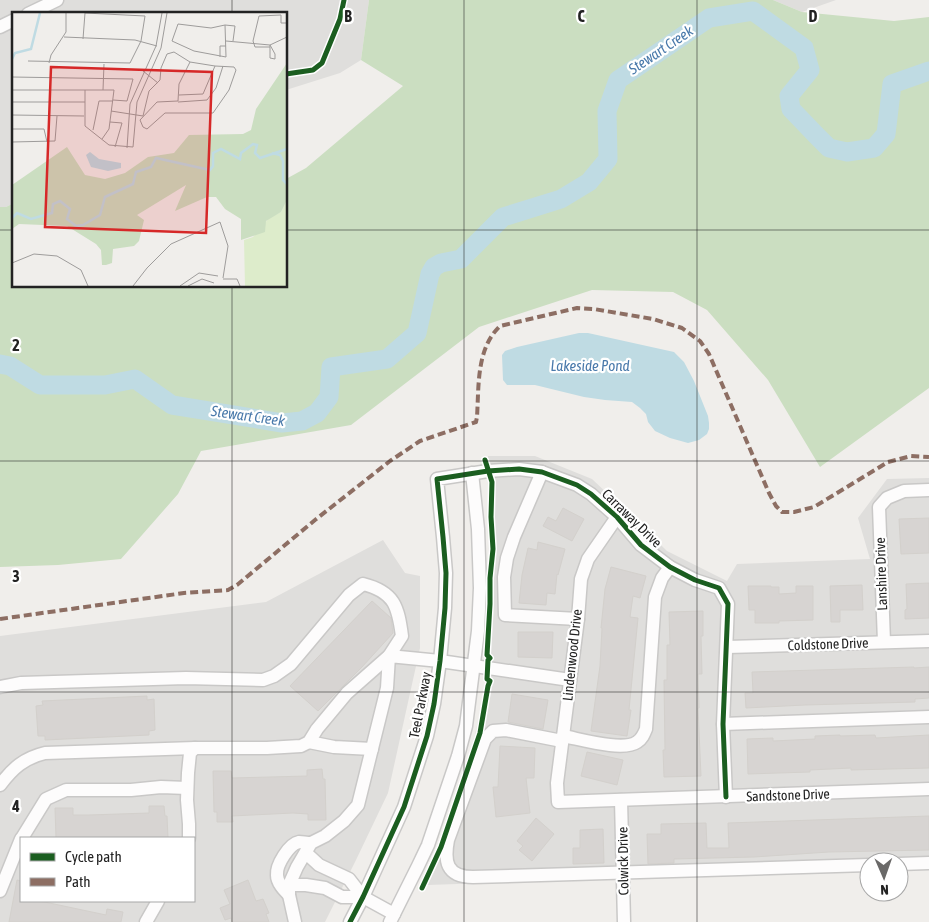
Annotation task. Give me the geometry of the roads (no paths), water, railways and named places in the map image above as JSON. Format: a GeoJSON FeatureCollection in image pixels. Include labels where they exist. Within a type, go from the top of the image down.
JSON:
{"type":"FeatureCollection","features":[{"type":"Feature","properties":{"kind":"street"},"geometry":{"type":"LineString","coordinates":[[32,12],[57,0]]}},
{"type":"Feature","properties":{"kind":"street"},"geometry":{"type":"LineString","coordinates":[[0,27],[12,21]]}},
{"type":"Feature","properties":{"kind":"street","name":"Carraway Drive"},"geometry":{"type":"LineString","coordinates":[[437,479],[472,473],[519,469],[542,472],[577,485],[591,494],[617,517],[641,545],[670,567],[695,580],[719,588],[728,604],[723,724],[726,797]]}},
{"type":"Feature","properties":{"kind":"street"},"geometry":{"type":"LineString","coordinates":[[542,472],[507,558],[504,577],[505,615],[578,618]]}},
{"type":"Feature","properties":{"kind":"street"},"geometry":{"type":"LineString","coordinates":[[363,897],[342,897],[325,888],[306,885],[289,890],[281,887],[277,875],[281,859],[298,842],[308,848],[319,865],[349,879],[363,897],[392,918],[418,866],[428,845],[458,756],[466,726],[478,631],[480,588],[478,529],[472,473]]}},
{"type":"Feature","properties":{"kind":"street","name":"Teel Parkway"},"geometry":{"type":"LineString","coordinates":[[350,922],[404,806],[427,736],[440,661],[445,608],[446,573],[437,479]]}},
{"type":"Feature","properties":{"kind":"street","name":"Lanshire Drive"},"geometry":{"type":"LineString","coordinates":[[884,642],[879,507],[887,498],[904,491],[929,490]]}},
{"type":"Feature","properties":{"kind":"street","name":"Lindenwood Drive"},"geometry":{"type":"LineString","coordinates":[[558,802],[557,783],[578,618],[581,579],[588,559],[617,517]]}},
{"type":"Feature","properties":{"kind":"street"},"geometry":{"type":"LineString","coordinates":[[670,567],[662,578],[655,597],[646,729],[642,738],[628,746],[617,746],[506,730],[493,730],[485,739],[448,840],[445,853],[446,863],[453,872],[463,877],[859,865]]}},
{"type":"Feature","properties":{"kind":"street"},"geometry":{"type":"LineString","coordinates":[[0,688],[21,683],[186,678],[263,680],[274,676],[291,664],[349,595],[363,584],[377,588],[388,596],[395,604],[400,615],[402,636],[389,656],[347,693],[308,742],[300,746],[45,753],[21,763],[0,785]]}},
{"type":"Feature","properties":{"kind":"street","name":"Coldstone Drive"},"geometry":{"type":"LineString","coordinates":[[727,647],[929,640]]}},
{"type":"Feature","properties":{"kind":"street"},"geometry":{"type":"LineString","coordinates":[[389,656],[440,661],[570,680]]}},
{"type":"Feature","properties":{"kind":"street"},"geometry":{"type":"LineString","coordinates":[[295,922],[289,890],[297,867],[308,848],[344,822],[358,806],[387,688],[389,656]]}},
{"type":"Feature","properties":{"kind":"street"},"geometry":{"type":"LineString","coordinates":[[723,724],[929,717]]}},
{"type":"Feature","properties":{"kind":"street"},"geometry":{"type":"LineString","coordinates":[[308,742],[334,747],[372,749]]}},
{"type":"Feature","properties":{"kind":"street"},"geometry":{"type":"LineString","coordinates":[[189,837],[187,788],[190,752],[195,748]]}},
{"type":"Feature","properties":{"kind":"street"},"geometry":{"type":"LineString","coordinates":[[23,837],[46,799],[66,790],[187,788]]}},
{"type":"Feature","properties":{"kind":"street","name":"Sandstone Drive"},"geometry":{"type":"LineString","coordinates":[[558,802],[929,789]]}},
{"type":"Feature","properties":{"kind":"street","name":"Colwick Drive"},"geometry":{"type":"LineString","coordinates":[[621,800],[624,922]]}},
{"type":"Feature","properties":{"kind":"street"},"geometry":{"type":"LineString","coordinates":[[0,891],[20,844]]}},
{"type":"Feature","properties":{"kind":"street"},"geometry":{"type":"LineString","coordinates":[[909,864],[929,863]]}},
{"type":"Feature","properties":{"kind":"street"},"geometry":{"type":"LineString","coordinates":[[146,922],[157,902]]}},
{"type":"Feature","properties":{"kind":"water","name":"Lakeside Pond"},"geometry":{"type":"Polygon","coordinates":[[[579,333],[588,333],[674,352],[684,362],[694,381],[708,416],[709,429],[707,434],[699,440],[688,443],[655,431],[648,422],[646,414],[632,402],[584,397],[535,385],[507,385],[503,380],[502,355],[505,351],[579,333]]]}},
{"type":"Feature","properties":{"kind":"waterway","name":"Stewart Creek"},"geometry":{"type":"LineString","coordinates":[[0,364],[10,366],[40,385],[105,385],[135,379],[172,405],[282,423],[302,421],[317,413],[329,397],[331,367],[387,359],[417,333],[430,274],[434,267],[441,263],[461,259],[503,217],[561,199],[589,182],[608,159],[607,111],[618,80],[709,18],[753,11],[804,48],[810,70],[789,96],[791,109],[829,148],[847,152],[874,148],[886,134],[892,84],[929,71]]}}]}
